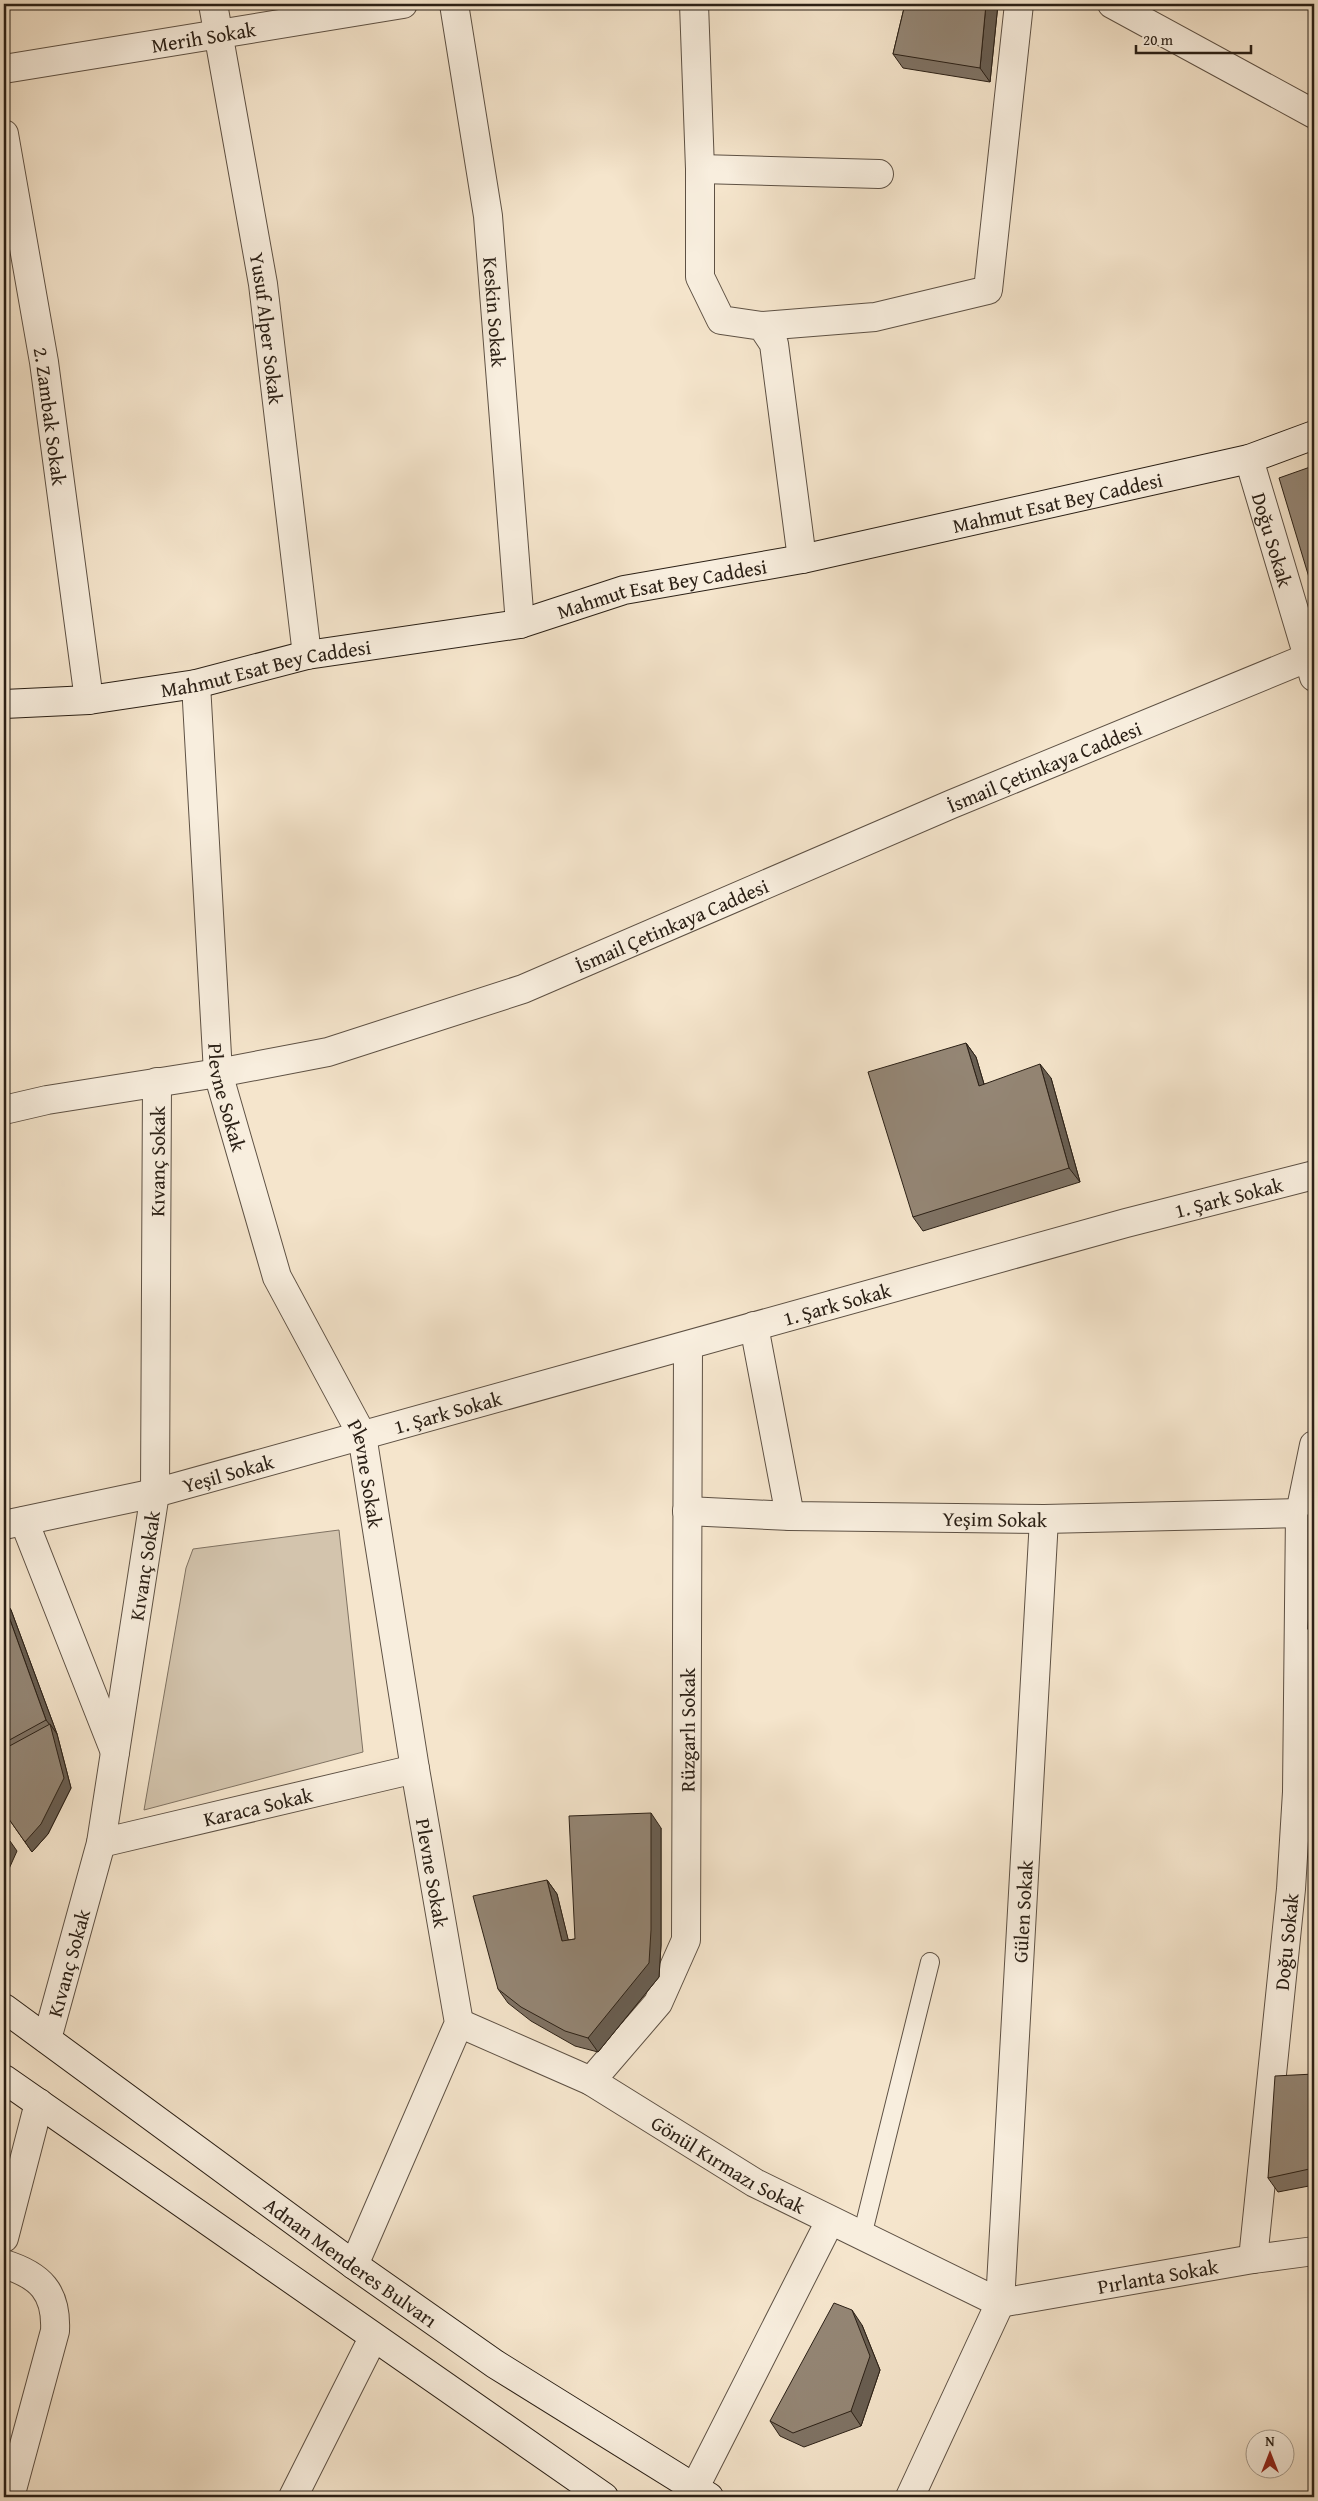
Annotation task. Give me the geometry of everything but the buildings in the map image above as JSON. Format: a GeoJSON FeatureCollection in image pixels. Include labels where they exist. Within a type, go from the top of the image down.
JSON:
{"type":"FeatureCollection","features":[{"type":"Feature","properties":{"kind":"street","name":"Yusuf Alper Sokak"},"geometry":{"type":"LineString","coordinates":[[213,4],[263,284],[306,655]]}},
{"type":"Feature","properties":{"kind":"street","name":"Merih Sokak"},"geometry":{"type":"LineString","coordinates":[[4,70],[404,4]]}},
{"type":"Feature","properties":{"kind":"street","name":"Keskin Sokak"},"geometry":{"type":"LineString","coordinates":[[454,4],[488,216],[520,624]]}},
{"type":"Feature","properties":{"kind":"street"},"geometry":{"type":"LineString","coordinates":[[694,4],[700,169],[700,277],[721,320],[762,326],[875,317],[988,290],[1019,4]]}},
{"type":"Feature","properties":{"kind":"street"},"geometry":{"type":"LineString","coordinates":[[1112,4],[1314,114]]}},
{"type":"Feature","properties":{"kind":"street","name":"2. Zambak Sokak"},"geometry":{"type":"LineString","coordinates":[[4,134],[44,362],[88,700]]}},
{"type":"Feature","properties":{"kind":"street"},"geometry":{"type":"LineString","coordinates":[[700,169],[879,174]]}},
{"type":"Feature","properties":{"kind":"street"},"geometry":{"type":"LineString","coordinates":[[762,326],[774,344],[802,560]]}},
{"type":"Feature","properties":{"kind":"street","name":"Mahmut Esat Bey Caddesi"},"geometry":{"type":"LineString","coordinates":[[4,704],[88,700],[196,684],[306,655],[520,624],[624,590],[802,560],[1249,459],[1314,435]]}},
{"type":"Feature","properties":{"kind":"street","name":"Doğu Sokak"},"geometry":{"type":"LineString","coordinates":[[1249,459],[1312,663]]}},
{"type":"Feature","properties":{"kind":"street","name":"İsmail Çetinkaya Caddesi"},"geometry":{"type":"LineString","coordinates":[[4,1110],[47,1100],[218,1073],[328,1052],[523,989],[952,804],[1312,663]]}},
{"type":"Feature","properties":{"kind":"street","name":"Plevne Sokak"},"geometry":{"type":"LineString","coordinates":[[196,684],[218,1073],[277,1277],[362,1434],[415,1769],[459,2023]]}},
{"type":"Feature","properties":{"kind":"street","name":"Kıvanç Sokak"},"geometry":{"type":"LineString","coordinates":[[47,2039],[101,1843],[155,1494],[157,1082]]}},
{"type":"Feature","properties":{"kind":"street","name":"1. Şark Sokak"},"geometry":{"type":"LineString","coordinates":[[362,1434],[688,1346],[1126,1223],[1314,1175]]}},
{"type":"Feature","properties":{"kind":"street"},"geometry":{"type":"LineString","coordinates":[[754,1326],[790,1516]]}},
{"type":"Feature","properties":{"kind":"street","name":"Rüzgarlı Sokak"},"geometry":{"type":"LineString","coordinates":[[591,2081],[658,2003],[686,1940],[688,1346]]}},
{"type":"Feature","properties":{"kind":"street","name":"Yeşil Sokak"},"geometry":{"type":"LineString","coordinates":[[14,1523],[155,1494],[362,1434]]}},
{"type":"Feature","properties":{"kind":"street","name":"Doğu Sokak"},"geometry":{"type":"LineString","coordinates":[[1253,2259],[1291,1889],[1306,1790],[1300,1513],[1314,1445]]}},
{"type":"Feature","properties":{"kind":"street","name":"Yeşim Sokak"},"geometry":{"type":"LineString","coordinates":[[687,1511],[790,1516],[1044,1519],[1300,1513]]}},
{"type":"Feature","properties":{"kind":"street","name":"Gülen Sokak"},"geometry":{"type":"LineString","coordinates":[[1000,2303],[1044,1519]]}},
{"type":"Feature","properties":{"kind":"street"},"geometry":{"type":"LineString","coordinates":[[14,1523],[115,1752]]}},
{"type":"Feature","properties":{"kind":"street","name":"Karaca Sokak"},"geometry":{"type":"LineString","coordinates":[[101,1843],[415,1769]]}},
{"type":"Feature","properties":{"kind":"street","name":"Adnan Menderes Bulvarı"},"geometry":{"type":"LineString","coordinates":[[4,2008],[354,2265],[495,2364],[702,2493]]}},
{"type":"Feature","properties":{"kind":"street"},"geometry":{"type":"LineString","coordinates":[[354,2265],[459,2023]]}},
{"type":"Feature","properties":{"kind":"street","name":"Gönül Kırmazı Sokak"},"geometry":{"type":"LineString","coordinates":[[459,2023],[591,2081],[755,2183],[1000,2303]]}},
{"type":"Feature","properties":{"kind":"street"},"geometry":{"type":"LineString","coordinates":[[4,2079],[373,2338],[604,2497]]}},
{"type":"Feature","properties":{"kind":"street"},"geometry":{"type":"LineString","coordinates":[[4,2238],[39,2103]]}},
{"type":"Feature","properties":{"kind":"street"},"geometry":{"type":"LineString","coordinates":[[702,2493],[830,2221]]}},
{"type":"Feature","properties":{"kind":"street","name":"Pırlanta Sokak"},"geometry":{"type":"LineString","coordinates":[[1000,2303],[1253,2259],[1314,2251]]}},
{"type":"Feature","properties":{"kind":"street"},"geometry":{"type":"LineString","coordinates":[[4,2264],[26,2271],[39,2280],[49,2292],[56,2318],[10,2497]]}},
{"type":"Feature","properties":{"kind":"street"},"geometry":{"type":"LineString","coordinates":[[910,2497],[1000,2303]]}},
{"type":"Feature","properties":{"kind":"street"},"geometry":{"type":"LineString","coordinates":[[293,2497],[373,2338]]}},
{"type":"Feature","properties":{"kind":"lane"},"geometry":{"type":"LineString","coordinates":[[862,2236],[930,1962]]}},
{"type":"Feature","properties":{"kind":"shaded area"},"geometry":{"type":"Polygon","coordinates":[[[339,1530],[363,1752],[144,1810],[186,1568],[193,1549],[339,1530]]]}}]}
